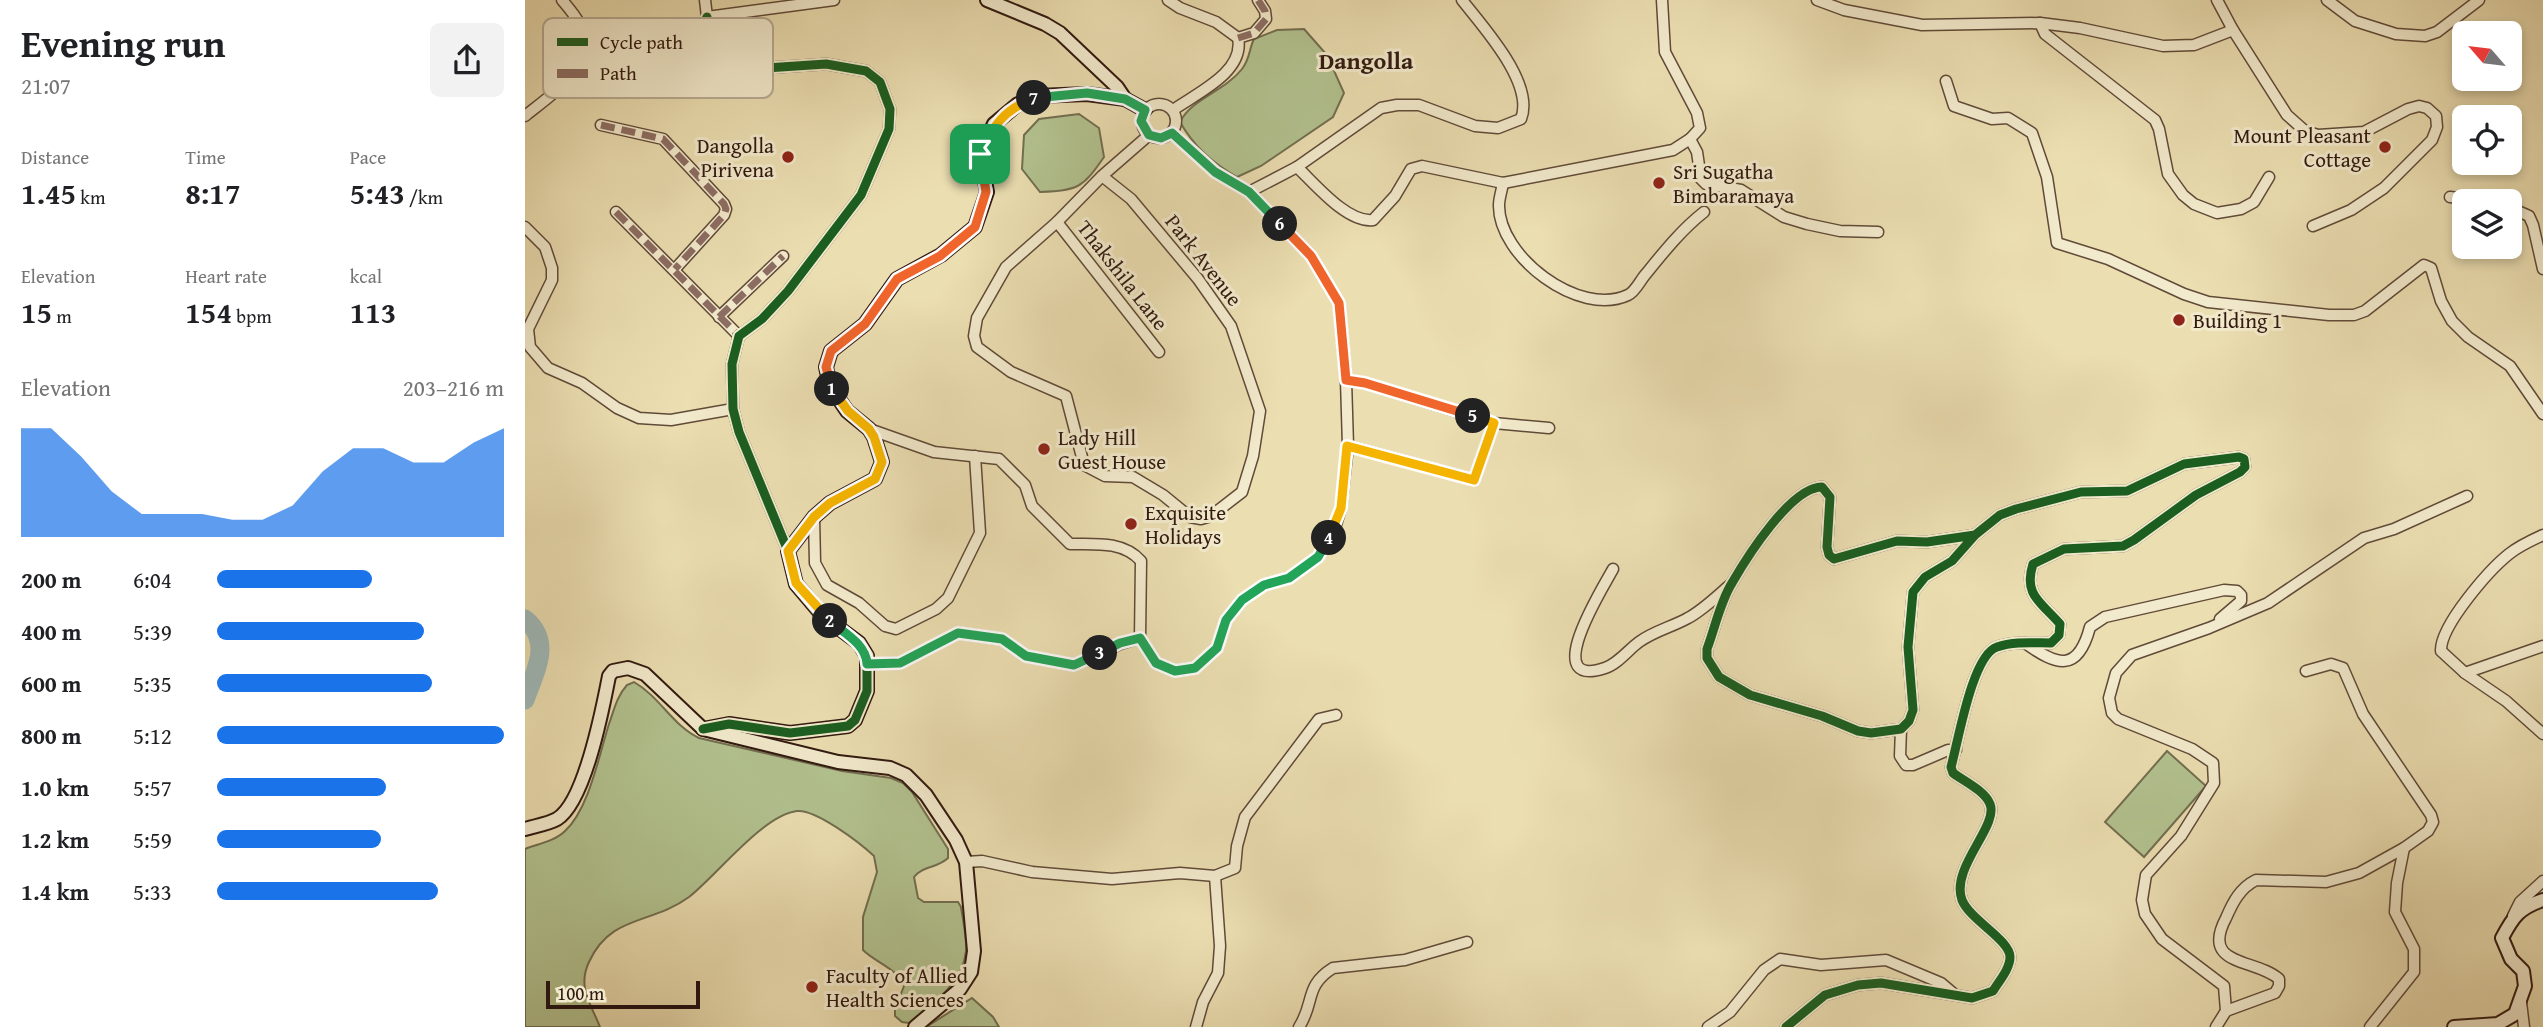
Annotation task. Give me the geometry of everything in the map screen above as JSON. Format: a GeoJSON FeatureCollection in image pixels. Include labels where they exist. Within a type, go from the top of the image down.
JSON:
{"type":"FeatureCollection","features":[{"type":"Feature","properties":{"kind":"street"},"geometry":{"type":"LineString","coordinates":[[562,0],[576,18]]}},
{"type":"Feature","properties":{"kind":"street"},"geometry":{"type":"LineString","coordinates":[[705,0],[707,17],[834,0]]}},
{"type":"Feature","properties":{"kind":"street"},"geometry":{"type":"LineString","coordinates":[[987,0],[1061,33],[1117,87],[1125,99]]}},
{"type":"Feature","properties":{"kind":"street"},"geometry":{"type":"LineString","coordinates":[[1168,0],[1180,8],[1216,22],[1238,38],[1240,48],[1231,69],[1173,110]]}},
{"type":"Feature","properties":{"kind":"street"},"geometry":{"type":"LineString","coordinates":[[1238,38],[1254,33],[1266,19],[1265,11],[1258,0]]}},
{"type":"Feature","properties":{"kind":"street"},"geometry":{"type":"LineString","coordinates":[[1249,192],[1297,167],[1381,108],[1397,104],[1419,105],[1475,126],[1498,128],[1521,119],[1525,109],[1518,81],[1501,51],[1462,0]]}},
{"type":"Feature","properties":{"kind":"street"},"geometry":{"type":"LineString","coordinates":[[1297,167],[1329,198],[1364,221],[1373,220],[1395,196],[1411,169],[1422,166],[1503,183],[1672,150],[1690,139],[1700,128],[1697,113],[1665,52],[1662,0]]}},
{"type":"Feature","properties":{"kind":"street"},"geometry":{"type":"LineString","coordinates":[[1817,0],[1844,10],[1922,25],[2041,23],[2080,28],[2163,46],[2194,45],[2233,30]]}},
{"type":"Feature","properties":{"kind":"street"},"geometry":{"type":"LineString","coordinates":[[2217,0],[2287,115],[2305,131],[2318,135],[2364,132],[2419,106],[2427,108],[2435,117],[2437,127],[2432,140],[2384,188],[2351,210],[2313,226]]}},
{"type":"Feature","properties":{"kind":"street"},"geometry":{"type":"LineString","coordinates":[[2327,0],[2355,21],[2396,34],[2425,36],[2437,32],[2479,0]]}},
{"type":"Feature","properties":{"kind":"street"},"geometry":{"type":"LineString","coordinates":[[2041,23],[2045,34],[2155,120],[2168,174],[2183,195],[2194,204],[2217,213],[2241,209],[2254,202],[2269,177]]}},
{"type":"Feature","properties":{"kind":"street"},"geometry":{"type":"LineString","coordinates":[[703,729],[729,724],[790,733],[848,726],[855,720],[867,691],[867,656],[859,643],[824,617],[796,583],[788,551],[739,432],[733,408],[732,364],[739,336],[762,319],[788,291],[861,195],[889,129],[890,108],[880,82],[866,71],[826,64],[773,67]]}},
{"type":"Feature","properties":{"kind":"street"},"geometry":{"type":"LineString","coordinates":[[1946,81],[1954,106],[1992,119],[2008,118],[2032,133],[2047,177],[2057,243],[2108,259],[2184,294],[2208,302],[2329,315],[2354,315],[2365,311],[2424,265],[2431,268],[2441,301],[2452,321],[2468,337],[2510,366],[2543,414]]}},
{"type":"Feature","properties":{"kind":"street"},"geometry":{"type":"LineString","coordinates":[[788,551],[814,517],[830,503],[875,479],[882,462],[869,429],[848,411],[830,386],[826,367],[831,351],[865,324],[897,279],[940,256],[975,227],[986,192],[980,154],[994,124],[1018,104],[1037,96],[1087,93],[1125,99],[1145,110]]}},
{"type":"Feature","properties":{"kind":"street"},"geometry":{"type":"LineString","coordinates":[[525,116],[548,98]]}},
{"type":"Feature","properties":{"kind":"street"},"geometry":{"type":"LineString","coordinates":[[1159,103],[1173,110],[1177,125],[1172,133],[1161,138],[1149,135],[1141,121],[1145,110],[1159,103]]}},
{"type":"Feature","properties":{"kind":"street"},"geometry":{"type":"LineString","coordinates":[[601,125],[663,139],[724,204],[724,215],[675,269]]}},
{"type":"Feature","properties":{"kind":"street"},"geometry":{"type":"LineString","coordinates":[[869,429],[934,452],[999,459],[1025,485],[1032,506],[1070,544],[1112,545],[1134,553],[1141,561],[1140,638],[1156,663],[1175,671],[1195,668],[1217,648],[1226,620],[1242,600],[1264,585],[1289,578],[1318,557],[1334,531],[1341,508],[1347,446],[1346,380],[1339,303],[1311,256],[1249,192],[1215,172],[1172,133]]}},
{"type":"Feature","properties":{"kind":"street"},"geometry":{"type":"LineString","coordinates":[[1102,176],[1149,135]]}},
{"type":"Feature","properties":{"kind":"street"},"geometry":{"type":"LineString","coordinates":[[1690,139],[1697,152],[1700,178],[1706,184],[1741,190],[1784,216],[1807,223],[1840,231],[1878,232]]}},
{"type":"Feature","properties":{"kind":"street","name":"Park Avenue"},"geometry":{"type":"LineString","coordinates":[[1102,176],[1131,199],[1198,279],[1231,326],[1260,411],[1253,456],[1242,492],[1211,516],[1201,519],[1190,517],[1163,495],[1133,477],[1105,476],[1084,465],[1066,396],[1011,372],[977,347],[974,336],[977,318],[1006,267],[1057,222],[1102,176]]}},
{"type":"Feature","properties":{"kind":"street"},"geometry":{"type":"LineString","coordinates":[[1503,183],[1499,206],[1503,223],[1510,241],[1528,264],[1562,291],[1602,302],[1630,295],[1688,224],[1704,212]]}},
{"type":"Feature","properties":{"kind":"street"},"geometry":{"type":"LineString","coordinates":[[617,212],[739,336]]}},
{"type":"Feature","properties":{"kind":"street"},"geometry":{"type":"LineString","coordinates":[[2522,213],[2529,216],[2533,225],[2543,269]]}},
{"type":"Feature","properties":{"kind":"street","name":"Thakshila Lane"},"geometry":{"type":"LineString","coordinates":[[1057,222],[1159,352]]}},
{"type":"Feature","properties":{"kind":"street"},"geometry":{"type":"LineString","coordinates":[[525,228],[545,247],[552,268],[551,280],[528,329],[530,347],[548,368],[582,383],[617,408],[639,418],[671,420],[733,408]]}},
{"type":"Feature","properties":{"kind":"street"},"geometry":{"type":"LineString","coordinates":[[719,317],[783,256]]}},
{"type":"Feature","properties":{"kind":"street"},"geometry":{"type":"LineString","coordinates":[[1346,380],[1365,383],[1494,423],[1549,428]]}},
{"type":"Feature","properties":{"kind":"street"},"geometry":{"type":"LineString","coordinates":[[1347,446],[1474,480],[1494,423]]}},
{"type":"Feature","properties":{"kind":"street"},"geometry":{"type":"LineString","coordinates":[[814,517],[815,563],[827,585],[859,603],[885,626],[896,629],[936,609],[948,597],[980,533],[975,456]]}},
{"type":"Feature","properties":{"kind":"street"},"geometry":{"type":"LineString","coordinates":[[1786,1027],[1825,995],[1857,985],[1881,983],[1972,998],[1993,991],[2008,965],[2010,956],[2007,947],[1977,921],[1962,901],[1960,888],[1967,862],[1992,816],[1991,805],[1985,796],[1953,773],[1951,767],[1974,679],[1985,656],[1995,647],[2052,643],[2059,635],[2060,624],[2030,589],[2028,579],[2033,565],[2064,549],[2123,546],[2196,495],[2240,472],[2245,467],[2245,459],[2239,457],[2184,464],[2127,491],[2081,492],[2000,515],[1975,535],[1952,561],[1925,577],[1913,592],[1908,648],[1913,710],[1909,721],[1901,729],[1871,733],[1858,731],[1822,716],[1750,695],[1719,677],[1707,658],[1707,649],[1731,585],[1783,509],[1804,491],[1822,487],[1830,497],[1826,547],[1834,559],[1897,541],[1927,542],[1975,535]]}},
{"type":"Feature","properties":{"kind":"street"},"geometry":{"type":"LineString","coordinates":[[2216,1027],[2226,1011],[2224,986],[2162,939],[2145,914],[2142,900],[2146,875],[2181,836],[2214,783],[2213,764],[2192,749],[2118,719],[2112,713],[2109,698],[2116,673],[2132,655],[2209,628],[2268,603],[2364,538],[2467,496]]}},
{"type":"Feature","properties":{"kind":"street"},"geometry":{"type":"LineString","coordinates":[[2543,535],[2510,553],[2492,570],[2451,622],[2441,645],[2441,651],[2465,673],[2507,701],[2543,734]]}},
{"type":"Feature","properties":{"kind":"street"},"geometry":{"type":"LineString","coordinates":[[1613,569],[1576,638],[1575,659],[1580,667],[1588,670],[1607,667],[1641,640],[1690,617],[1731,585]]}},
{"type":"Feature","properties":{"kind":"street"},"geometry":{"type":"LineString","coordinates":[[2024,643],[2046,659],[2061,662],[2078,654],[2085,646],[2090,627],[2105,617],[2224,590],[2237,591],[2241,600],[2209,628]]}},
{"type":"Feature","properties":{"kind":"street"},"geometry":{"type":"LineString","coordinates":[[867,664],[900,663],[958,633],[1002,639],[1026,656],[1074,665],[1120,643],[1140,638]]}},
{"type":"Feature","properties":{"kind":"street"},"geometry":{"type":"LineString","coordinates":[[2465,673],[2543,646]]}},
{"type":"Feature","properties":{"kind":"street"},"geometry":{"type":"LineString","coordinates":[[2226,1011],[2275,993],[2279,986],[2279,979],[2273,974],[2230,958],[2221,949],[2218,940],[2221,926],[2236,897],[2247,884],[2256,880],[2326,882],[2359,873],[2404,848],[2428,831],[2433,822],[2431,815],[2363,714],[2343,668],[2331,664],[2306,671]]}},
{"type":"Feature","properties":{"kind":"street"},"geometry":{"type":"LineString","coordinates":[[525,829],[557,819],[569,805],[584,773],[600,726],[609,676],[613,671],[628,668],[645,674],[703,729],[838,762],[890,768],[907,775],[926,795],[956,840],[966,862],[974,951],[971,972],[960,989],[915,1027]]}},
{"type":"Feature","properties":{"kind":"street"},"geometry":{"type":"LineString","coordinates":[[966,862],[982,860],[1032,872],[1112,879],[1180,873],[1215,876],[1235,868],[1237,846],[1245,817],[1319,719],[1336,715]]}},
{"type":"Feature","properties":{"kind":"street"},"geometry":{"type":"LineString","coordinates":[[1901,729],[1901,756],[1906,765],[1913,765],[1948,750],[1956,750]]}},
{"type":"Feature","properties":{"kind":"street"},"geometry":{"type":"LineString","coordinates":[[2370,1027],[2414,972],[2414,949],[2395,912],[2404,848]]}},
{"type":"Feature","properties":{"kind":"street"},"geometry":{"type":"LineString","coordinates":[[1196,1027],[1203,1002],[1218,974],[1220,946],[1215,876]]}},
{"type":"Feature","properties":{"kind":"street"},"geometry":{"type":"LineString","coordinates":[[2454,1027],[2498,1024],[2515,1014],[2525,986],[2523,971],[2511,959],[2502,938],[2520,902],[2543,881]]}},
{"type":"Feature","properties":{"kind":"street"},"geometry":{"type":"LineString","coordinates":[[2513,917],[2530,905],[2543,901]]}},
{"type":"Feature","properties":{"kind":"street"},"geometry":{"type":"LineString","coordinates":[[1299,1027],[1306,1015],[1313,987],[1323,974],[1332,968],[1405,960],[1467,942]]}},
{"type":"Feature","properties":{"kind":"street"},"geometry":{"type":"LineString","coordinates":[[1709,1027],[1730,1012],[1764,970],[1780,959],[1821,965],[1886,960],[1941,983],[1955,995]]}},
{"type":"Feature","properties":{"kind":"street"},"geometry":{"type":"LineString","coordinates":[[2521,1002],[2524,1027]]}},
{"type":"Feature","properties":{"kind":"green space"},"geometry":{"type":"Polygon","coordinates":[[[1304,29],[1327,55],[1344,93],[1333,117],[1261,166],[1237,177],[1205,154],[1180,122],[1192,107],[1235,77],[1247,62],[1254,39],[1277,30],[1304,29]]]}},
{"type":"Feature","properties":{"kind":"green space"},"geometry":{"type":"Polygon","coordinates":[[[1079,114],[1099,128],[1104,157],[1090,176],[1078,186],[1040,192],[1022,169],[1024,135],[1039,119],[1079,114]]]}},
{"type":"Feature","properties":{"kind":"green space"},"geometry":{"type":"Polygon","coordinates":[[[634,682],[699,738],[842,771],[891,778],[903,783],[912,792],[948,849],[948,858],[914,877],[918,898],[924,902],[958,902],[965,935],[964,963],[953,983],[936,1001],[909,1023],[902,1022],[895,1016],[904,986],[891,970],[863,950],[863,917],[877,872],[874,856],[826,821],[797,811],[784,815],[755,834],[689,897],[675,906],[620,928],[598,947],[589,962],[584,979],[587,995],[600,1027],[525,1027],[525,849],[546,842],[565,831],[581,809],[618,698],[627,685],[634,682]]]}},
{"type":"Feature","properties":{"kind":"green space"},"geometry":{"type":"Polygon","coordinates":[[[2167,751],[2206,786],[2144,857],[2105,822],[2167,751]]]}},
{"type":"Feature","properties":{"kind":"green space"},"geometry":{"type":"Polygon","coordinates":[[[972,998],[993,1017],[999,1027],[926,1027],[972,998]]]}},
{"type":"Feature","properties":{"kind":"waterway"},"geometry":{"type":"LineString","coordinates":[[525,619],[538,637],[540,647],[537,668],[525,700]]}},
{"type":"Feature","properties":{"kind":"marked path"},"geometry":{"type":"LineString","coordinates":[[1238,38],[1254,33],[1266,19],[1265,11],[1258,0]]}},
{"type":"Feature","properties":{"kind":"marked path"},"geometry":{"type":"LineString","coordinates":[[601,125],[663,139],[724,204],[724,215],[675,269]]}},
{"type":"Feature","properties":{"kind":"marked path"},"geometry":{"type":"LineString","coordinates":[[616,212],[739,336]]}},
{"type":"Feature","properties":{"kind":"marked path"},"geometry":{"type":"LineString","coordinates":[[719,317],[783,256]]}},
{"type":"Feature","properties":{"kind":"cycle path"},"geometry":{"type":"LineString","coordinates":[[703,729],[729,724],[790,733],[848,726],[855,720],[867,691],[867,656],[859,643],[824,617],[796,584],[788,551],[739,432],[733,409],[732,364],[739,336],[762,319],[788,291],[861,195],[889,129],[890,109],[880,82],[866,71],[826,64],[773,68]]}},
{"type":"Feature","properties":{"kind":"cycle path"},"geometry":{"type":"LineString","coordinates":[[1786,1027],[1825,995],[1858,985],[1881,983],[1972,998],[1993,991],[2008,966],[2008,950],[1966,907],[1960,888],[1968,861],[1988,824],[1990,804],[1979,791],[1953,773],[1951,767],[1967,701],[1980,666],[1988,653],[1997,647],[2017,643],[2051,643],[2059,635],[2060,624],[2040,604],[2032,591],[2030,583],[2033,564],[2064,549],[2123,546],[2196,495],[2240,472],[2245,467],[2244,459],[2239,457],[2184,464],[2127,491],[2081,492],[2000,515],[1975,535],[1952,561],[1925,577],[1913,592],[1908,647],[1913,710],[1909,721],[1901,729],[1871,733],[1858,731],[1822,716],[1750,695],[1719,677],[1707,658],[1707,649],[1721,607],[1739,571],[1771,525],[1797,498],[1810,490],[1822,487],[1830,497],[1827,547],[1829,555],[1834,559],[1897,541],[1927,542],[1975,535]]}},
{"type":"Feature","properties":{"kind":"place","name":"Mount Pleasant Cottage"},"geometry":{"type":"Point","coordinates":[2385,147]}},
{"type":"Feature","properties":{"kind":"place","name":"Dangolla Pirivena"},"geometry":{"type":"Point","coordinates":[788,157]}},
{"type":"Feature","properties":{"kind":"place","name":"Sri Sugatha Bimbaramaya"},"geometry":{"type":"Point","coordinates":[1659,183]}},
{"type":"Feature","properties":{"kind":"place","name":"Building 1"},"geometry":{"type":"Point","coordinates":[2179,320]}},
{"type":"Feature","properties":{"kind":"place","name":"Lady Hill Guest House"},"geometry":{"type":"Point","coordinates":[1044,449]}},
{"type":"Feature","properties":{"kind":"place","name":"Exquisite Holidays"},"geometry":{"type":"Point","coordinates":[1131,524]}},
{"type":"Feature","properties":{"kind":"place","name":"Faculty of Allied Health Sciences"},"geometry":{"type":"Point","coordinates":[812,987]}},
{"type":"Feature","properties":{"kind":"district","name":"Dangolla"},"geometry":{"type":"Point","coordinates":[1366,60]}},
{"type":"Feature","properties":{"kind":"route"},"geometry":{"type":"LineString","coordinates":[[1087,93],[1125,99],[1145,110],[1141,121],[1149,135],[1161,138],[1172,133],[1215,172],[1249,192],[1311,256],[1339,303],[1346,380],[1365,383],[1494,423],[1474,480],[1347,446],[1341,508],[1334,531],[1318,557],[1289,578],[1264,585],[1242,600],[1226,620],[1217,648],[1195,668],[1175,671],[1156,663],[1140,638],[1120,643],[1074,665],[1026,656],[1002,639],[958,633],[900,663],[867,664],[867,656],[859,643],[824,617],[796,583],[788,551],[814,517],[830,503],[875,479],[882,462],[869,429],[848,411],[830,386],[826,367],[831,351],[865,324],[897,279],[940,256],[975,227],[986,192],[980,154],[994,124],[1018,104],[1037,96],[1087,93]]}}]}
